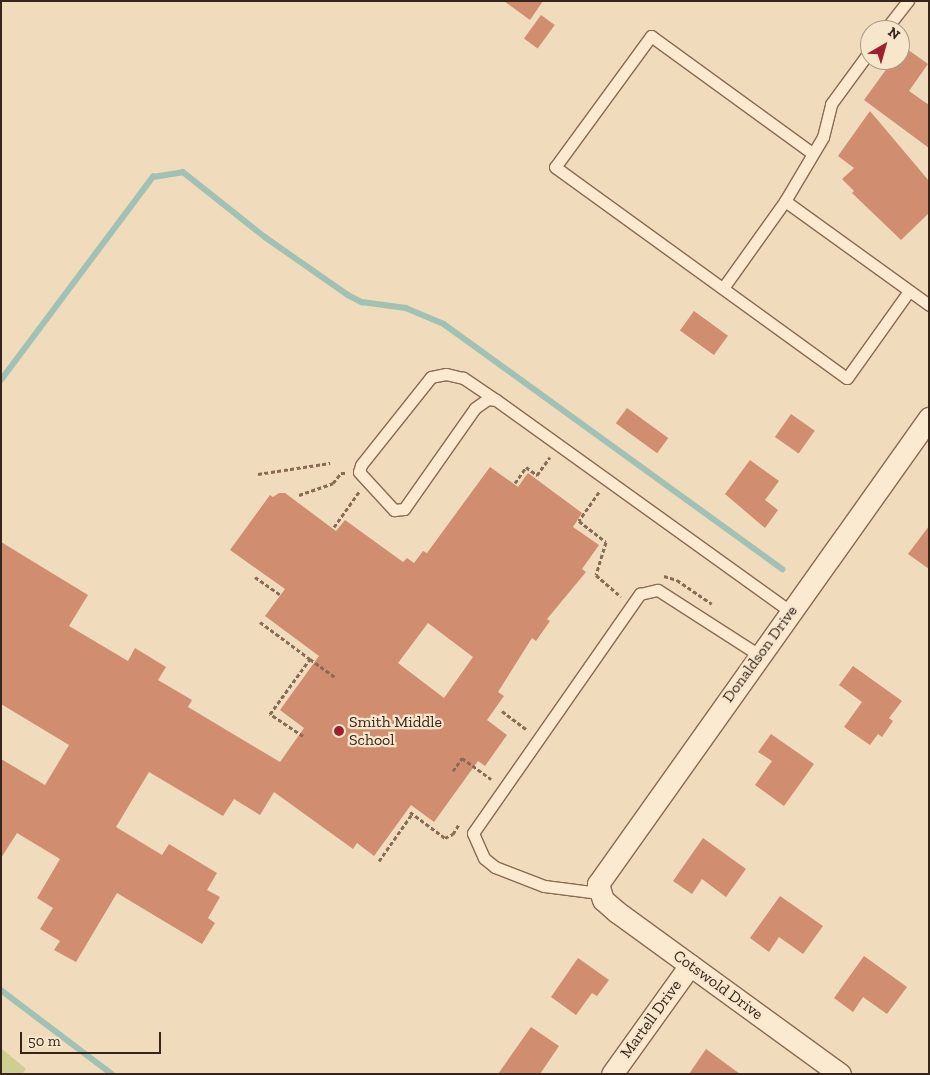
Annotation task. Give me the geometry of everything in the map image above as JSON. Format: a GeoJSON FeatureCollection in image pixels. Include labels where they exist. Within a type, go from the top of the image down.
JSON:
{"type":"FeatureCollection","features":[{"type":"Feature","properties":{"kind":"street","name":"Donaldson Drive"},"geometry":{"type":"LineString","coordinates":[[599,893],[598,884],[606,869],[759,655],[925,430]]}},
{"type":"Feature","properties":{"kind":"street","name":"Cotswold Drive"},"geometry":{"type":"LineString","coordinates":[[599,893],[617,912],[840,1074]]}},
{"type":"Feature","properties":{"kind":"street","name":"Martell Drive"},"geometry":{"type":"LineString","coordinates":[[612,1074],[690,965]]}},
{"type":"Feature","properties":{"kind":"lane"},"geometry":{"type":"LineString","coordinates":[[893,20],[908,1]]}},
{"type":"Feature","properties":{"kind":"lane"},"geometry":{"type":"LineString","coordinates":[[812,154],[652,36],[555,167],[847,378],[910,291]]}},
{"type":"Feature","properties":{"kind":"lane"},"geometry":{"type":"LineString","coordinates":[[723,288],[785,201],[823,137],[831,104],[860,64]]}},
{"type":"Feature","properties":{"kind":"lane"},"geometry":{"type":"LineString","coordinates":[[785,201],[929,305]]}},
{"type":"Feature","properties":{"kind":"lane"},"geometry":{"type":"LineString","coordinates":[[496,400],[488,399],[475,408],[404,508],[394,510],[359,472],[361,464],[431,377],[446,374],[464,378],[496,400],[560,444],[791,612]]}},
{"type":"Feature","properties":{"kind":"lane"},"geometry":{"type":"LineString","coordinates":[[599,893],[544,886],[495,867],[484,858],[473,832],[640,594],[658,590],[759,655]]}},
{"type":"Feature","properties":{"kind":"path"},"geometry":{"type":"LineString","coordinates":[[515,482],[526,467],[537,475],[560,444]]}},
{"type":"Feature","properties":{"kind":"path"},"geometry":{"type":"LineString","coordinates":[[258,474],[330,463]]}},
{"type":"Feature","properties":{"kind":"path"},"geometry":{"type":"LineString","coordinates":[[608,480],[579,521],[606,542],[596,575],[622,597]]}},
{"type":"Feature","properties":{"kind":"path"},"geometry":{"type":"LineString","coordinates":[[299,496],[333,482]]}},
{"type":"Feature","properties":{"kind":"path"},"geometry":{"type":"LineString","coordinates":[[334,527],[354,499]]}},
{"type":"Feature","properties":{"kind":"path"},"geometry":{"type":"LineString","coordinates":[[255,577],[281,595]]}},
{"type":"Feature","properties":{"kind":"path"},"geometry":{"type":"LineString","coordinates":[[260,622],[336,678]]}},
{"type":"Feature","properties":{"kind":"path"},"geometry":{"type":"LineString","coordinates":[[304,736],[270,714],[310,659]]}},
{"type":"Feature","properties":{"kind":"path"},"geometry":{"type":"LineString","coordinates":[[502,711],[526,729]]}},
{"type":"Feature","properties":{"kind":"path"},"geometry":{"type":"LineString","coordinates":[[453,771],[463,757],[491,779]]}},
{"type":"Feature","properties":{"kind":"path"},"geometry":{"type":"LineString","coordinates":[[379,861],[411,813],[442,836],[453,834]]}},
{"type":"Feature","properties":{"kind":"green space"},"geometry":{"type":"Polygon","coordinates":[[[1,1048],[26,1069],[22,1074],[1,1074],[1,1048]]]}},
{"type":"Feature","properties":{"kind":"building"},"geometry":{"type":"Polygon","coordinates":[[[504,1],[543,1],[530,20],[504,1]]]}},
{"type":"Feature","properties":{"kind":"building"},"geometry":{"type":"Polygon","coordinates":[[[541,15],[555,25],[538,48],[524,38],[541,15]]]}},
{"type":"Feature","properties":{"kind":"building"},"geometry":{"type":"Polygon","coordinates":[[[910,51],[928,64],[909,91],[929,105],[929,148],[864,100],[886,70],[910,70],[910,51]]]}},
{"type":"Feature","properties":{"kind":"building"},"geometry":{"type":"Polygon","coordinates":[[[870,111],[929,181],[929,213],[901,240],[852,193],[854,191],[842,179],[854,168],[838,156],[870,111]]]}},
{"type":"Feature","properties":{"kind":"building"},"geometry":{"type":"Polygon","coordinates":[[[694,311],[728,336],[714,355],[680,330],[694,311]]]}},
{"type":"Feature","properties":{"kind":"building"},"geometry":{"type":"Polygon","coordinates":[[[627,408],[668,438],[657,453],[616,423],[627,408]]]}},
{"type":"Feature","properties":{"kind":"building"},"geometry":{"type":"Polygon","coordinates":[[[791,414],[815,431],[799,454],[775,437],[791,414]]]}},
{"type":"Feature","properties":{"kind":"building"},"geometry":{"type":"Polygon","coordinates":[[[750,460],[779,481],[765,500],[778,510],[765,528],[725,494],[750,460]]]}},
{"type":"Feature","properties":{"kind":"building"},"geometry":{"type":"Polygon","coordinates":[[[490,467],[518,487],[528,473],[582,513],[573,527],[599,545],[582,569],[586,572],[547,619],[550,621],[536,641],[532,638],[498,692],[504,696],[487,720],[507,735],[485,766],[478,761],[434,822],[411,805],[374,856],[357,843],[353,849],[274,792],[260,815],[234,799],[223,816],[149,772],[116,827],[162,855],[169,844],[217,873],[207,890],[220,897],[208,918],[215,923],[202,944],[117,893],[76,962],[54,950],[60,941],[40,929],[53,908],[37,898],[60,859],[17,833],[1,858],[1,759],[45,785],[69,745],[1,704],[1,542],[88,595],[69,626],[128,661],[135,648],[166,667],[158,680],[192,700],[188,707],[280,762],[304,728],[280,710],[319,656],[265,616],[285,589],[230,550],[270,495],[273,497],[279,493],[285,493],[336,531],[345,520],[403,562],[407,558],[414,563],[423,551],[427,553],[490,467]],[[428,623],[398,663],[444,698],[473,657],[428,623]]]}},
{"type":"Feature","properties":{"kind":"building"},"geometry":{"type":"Polygon","coordinates":[[[929,526],[929,569],[908,554],[929,526]]]}},
{"type":"Feature","properties":{"kind":"building"},"geometry":{"type":"Polygon","coordinates":[[[853,666],[902,701],[889,718],[893,721],[882,737],[878,734],[870,745],[844,727],[862,702],[839,685],[853,666]]]}},
{"type":"Feature","properties":{"kind":"building"},"geometry":{"type":"Polygon","coordinates":[[[771,734],[814,764],[784,806],[755,785],[772,761],[758,752],[771,734]]]}},
{"type":"Feature","properties":{"kind":"building"},"geometry":{"type":"Polygon","coordinates":[[[703,838],[746,869],[726,897],[702,879],[692,894],[673,881],[703,838]]]}},
{"type":"Feature","properties":{"kind":"building"},"geometry":{"type":"Polygon","coordinates":[[[780,896],[823,926],[803,954],[779,937],[769,952],[750,938],[780,896]]]}},
{"type":"Feature","properties":{"kind":"building"},"geometry":{"type":"Polygon","coordinates":[[[864,956],[907,987],[887,1014],[863,997],[853,1012],[834,998],[864,956]]]}},
{"type":"Feature","properties":{"kind":"building"},"geometry":{"type":"Polygon","coordinates":[[[578,958],[609,980],[597,996],[592,993],[576,1015],[551,997],[578,958]]]}},
{"type":"Feature","properties":{"kind":"building"},"geometry":{"type":"Polygon","coordinates":[[[531,1027],[559,1046],[540,1074],[498,1074],[531,1027]]]}},
{"type":"Feature","properties":{"kind":"building"},"geometry":{"type":"Polygon","coordinates":[[[706,1049],[740,1074],[689,1074],[706,1049]]]}},
{"type":"Feature","properties":{"kind":"waterway"},"geometry":{"type":"LineString","coordinates":[[1,380],[153,177],[183,172],[265,237],[348,295],[362,302],[406,308],[444,324],[783,569]]}},
{"type":"Feature","properties":{"kind":"waterway"},"geometry":{"type":"LineString","coordinates":[[1,990],[112,1074]]}},
{"type":"Feature","properties":{"kind":"place","name":"Smith Middle School"},"geometry":{"type":"Point","coordinates":[339,731]}}]}
